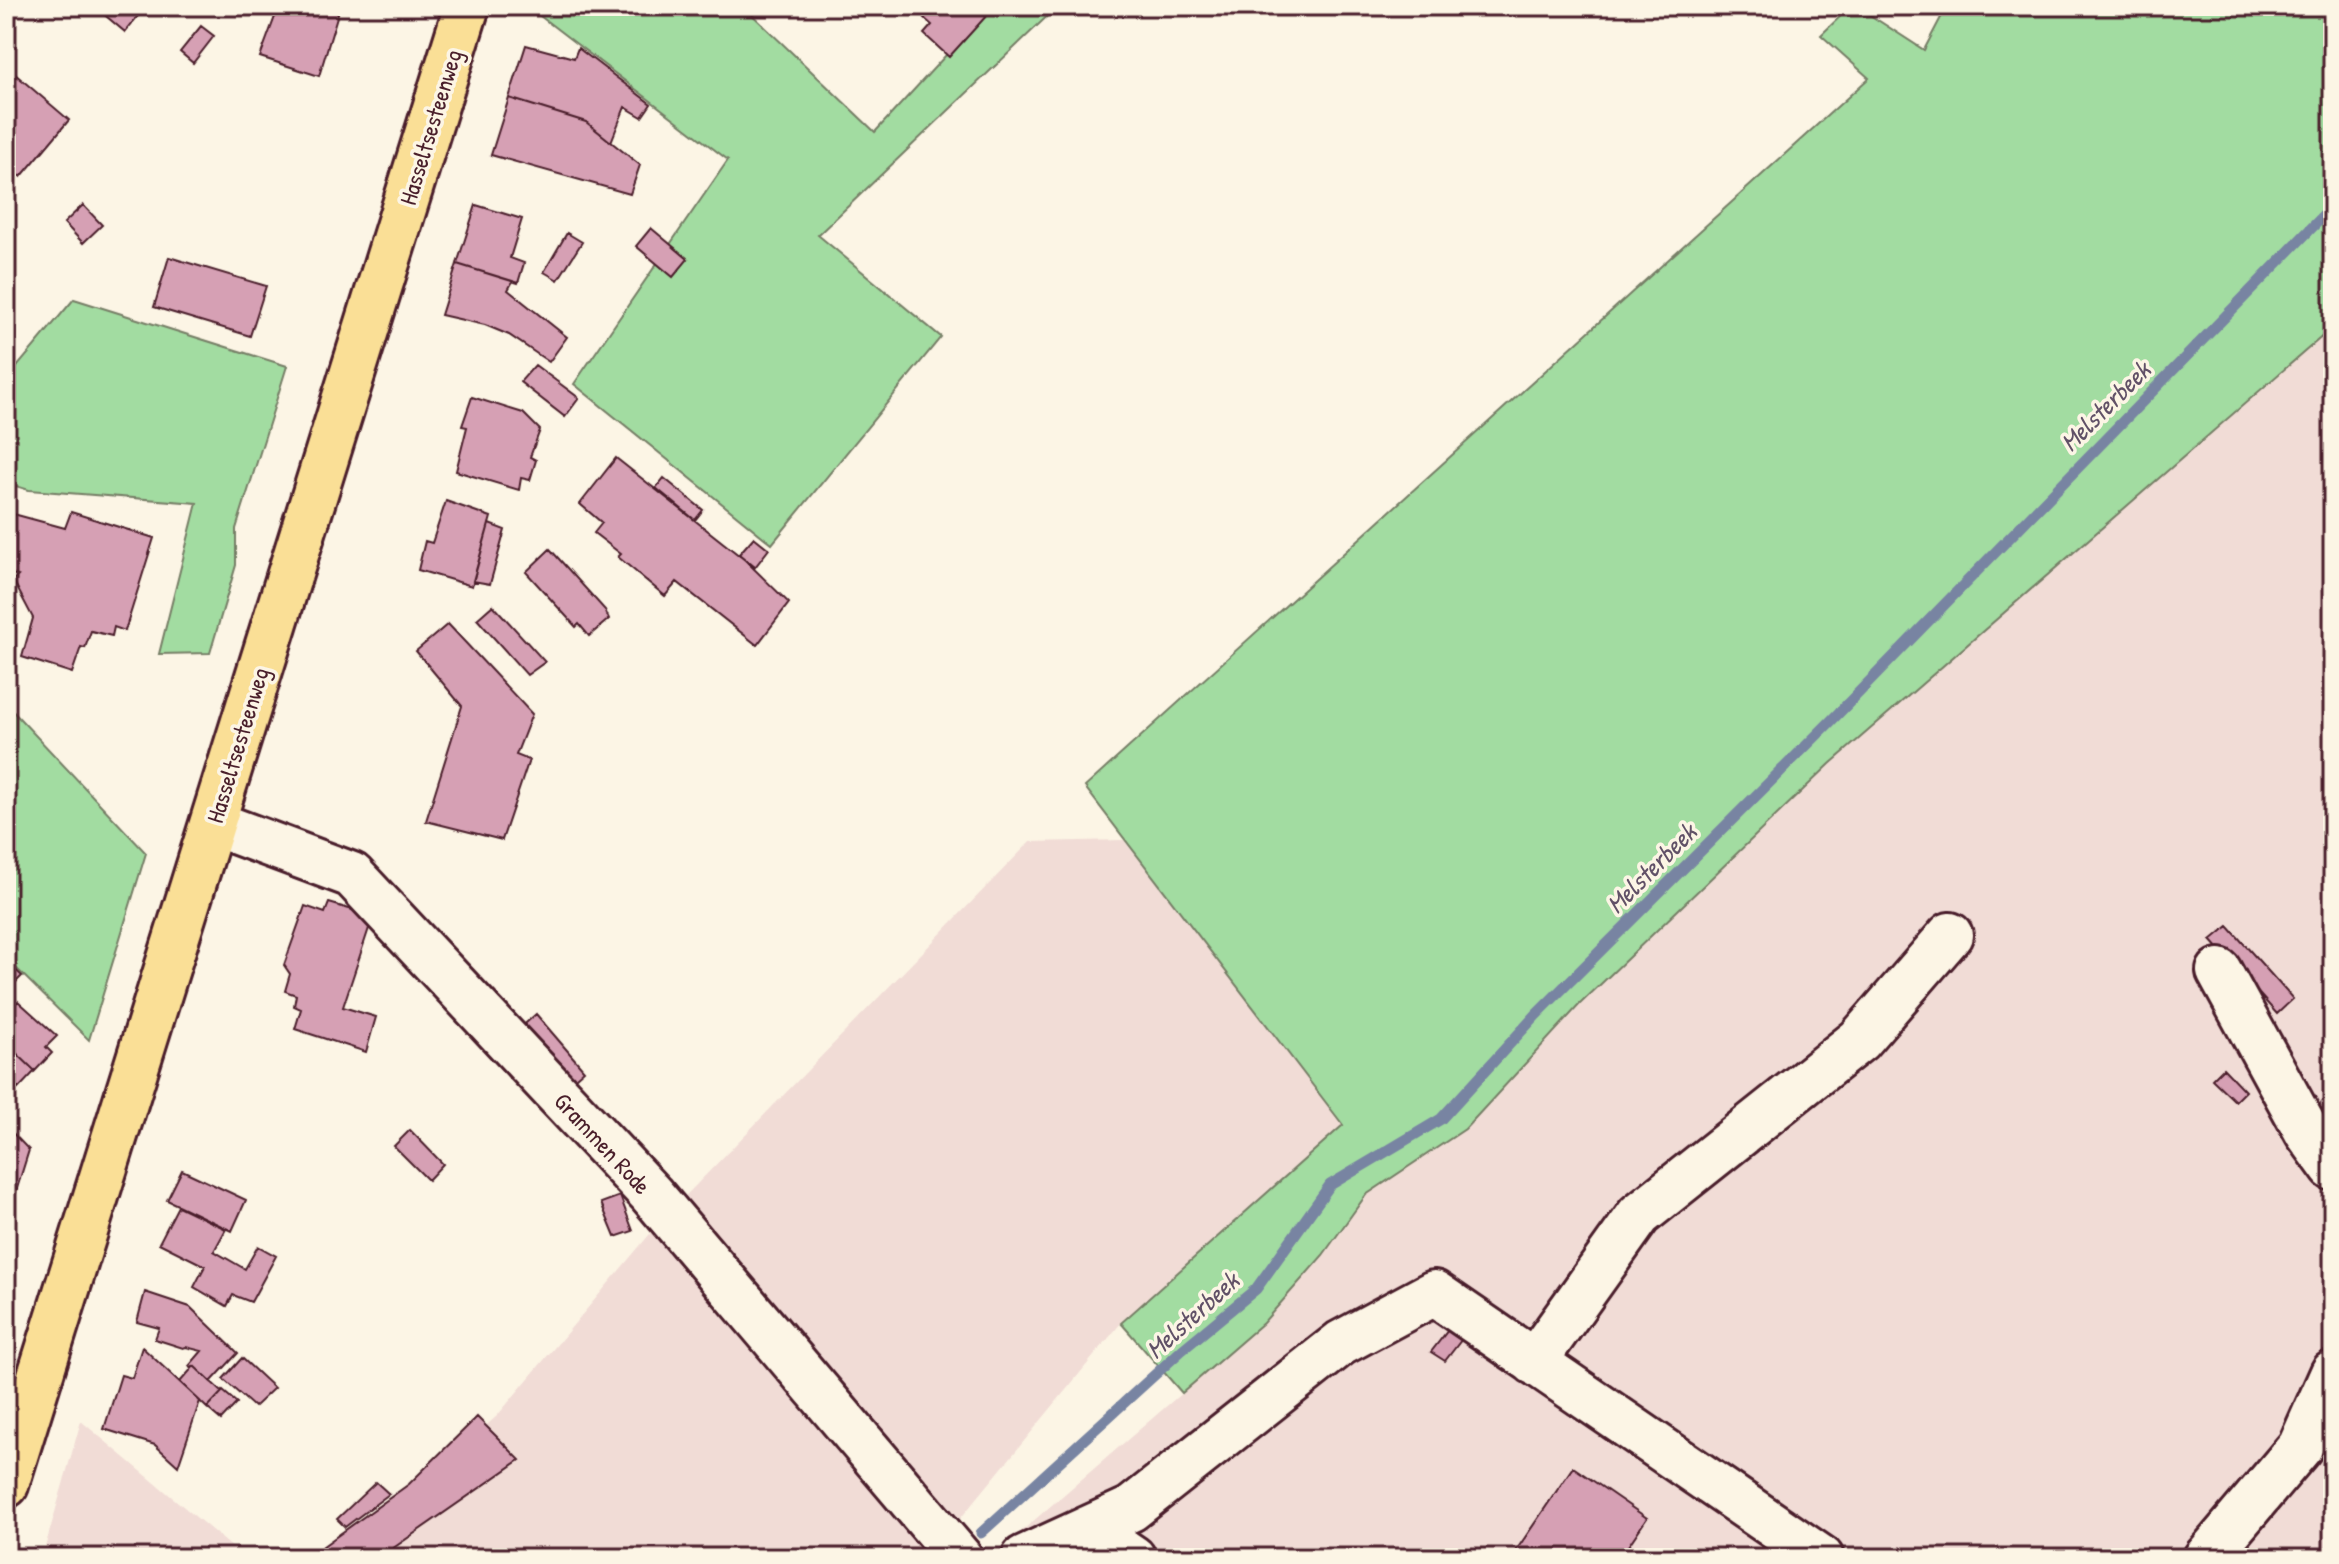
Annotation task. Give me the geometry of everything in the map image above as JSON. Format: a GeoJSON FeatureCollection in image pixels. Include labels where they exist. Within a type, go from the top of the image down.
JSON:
{"type":"FeatureCollection","features":[{"type":"Feature","properties":{"kind":"main road","name":"Hasseltsesteenweg"},"geometry":{"type":"LineString","coordinates":[[6,1485],[467,6]]}},
{"type":"Feature","properties":{"kind":"street","name":"Grammen Rode"},"geometry":{"type":"LineString","coordinates":[[213,823],[352,875],[651,1194],[949,1546]]}},
{"type":"Feature","properties":{"kind":"street"},"geometry":{"type":"LineString","coordinates":[[1534,1362],[1639,1215],[1859,1040],[1950,935]]}},
{"type":"Feature","properties":{"kind":"street"},"geometry":{"type":"LineString","coordinates":[[2219,971],[2307,1132],[2333,1168]]}},
{"type":"Feature","properties":{"kind":"street"},"geometry":{"type":"LineString","coordinates":[[1024,1558],[1131,1509],[1341,1343],[1434,1293],[1821,1558]]}},
{"type":"Feature","properties":{"kind":"street"},"geometry":{"type":"LineString","coordinates":[[2206,1558],[2300,1447],[2333,1373]]}},
{"type":"Feature","properties":{"kind":"street"},"geometry":{"type":"LineString","coordinates":[[1089,1528],[1133,1558]]}},
{"type":"Feature","properties":{"kind":"shaded area"},"geometry":{"type":"Polygon","coordinates":[[[2333,327],[2333,1558],[986,1558],[1024,1529],[1263,1323],[1366,1195],[1465,1129],[1580,1004],[1830,764],[2333,327]]]}},
{"type":"Feature","properties":{"kind":"shaded area"},"geometry":{"type":"Polygon","coordinates":[[[1124,840],[1344,1125],[1121,1323],[955,1525],[916,1547],[905,1558],[337,1558],[497,1416],[660,1222],[1030,842],[1124,840]]]}},
{"type":"Feature","properties":{"kind":"shaded area"},"geometry":{"type":"Polygon","coordinates":[[[81,1421],[245,1558],[42,1558],[81,1421]]]}},
{"type":"Feature","properties":{"kind":"green space"},"geometry":{"type":"Polygon","coordinates":[[[527,6],[743,6],[875,132],[983,15],[974,6],[1058,6],[818,235],[941,337],[772,544],[574,384],[728,160],[527,6]]]}},
{"type":"Feature","properties":{"kind":"green space"},"geometry":{"type":"Polygon","coordinates":[[[1851,6],[1856,6],[1924,50],[1947,6],[2333,6],[2333,327],[1830,764],[1580,1004],[1465,1129],[1366,1195],[1323,1255],[1263,1323],[1182,1393],[1121,1323],[1343,1125],[1085,787],[1869,78],[1821,35],[1851,6]]]}},
{"type":"Feature","properties":{"kind":"green space"},"geometry":{"type":"Polygon","coordinates":[[[74,299],[287,366],[236,529],[236,565],[210,653],[159,654],[197,503],[29,490],[6,483],[6,380],[74,299]]]}},
{"type":"Feature","properties":{"kind":"green space"},"geometry":{"type":"Polygon","coordinates":[[[6,704],[146,853],[89,1040],[6,958],[6,704]]]}},
{"type":"Feature","properties":{"kind":"building"},"geometry":{"type":"Polygon","coordinates":[[[94,6],[146,6],[125,32],[94,6]]]}},
{"type":"Feature","properties":{"kind":"building"},"geometry":{"type":"Polygon","coordinates":[[[279,6],[326,6],[339,10],[319,76],[260,57],[279,6]]]}},
{"type":"Feature","properties":{"kind":"building"},"geometry":{"type":"Polygon","coordinates":[[[935,6],[979,6],[988,14],[949,57],[924,34],[932,25],[924,18],[935,6]]]}},
{"type":"Feature","properties":{"kind":"building"},"geometry":{"type":"Polygon","coordinates":[[[201,26],[214,36],[193,63],[180,52],[201,26]]]}},
{"type":"Feature","properties":{"kind":"building"},"geometry":{"type":"Polygon","coordinates":[[[526,45],[574,58],[578,48],[651,104],[642,117],[625,107],[611,142],[586,122],[509,98],[526,45]]]}},
{"type":"Feature","properties":{"kind":"building"},"geometry":{"type":"Polygon","coordinates":[[[15,74],[69,120],[21,177],[6,164],[6,85],[15,74]]]}},
{"type":"Feature","properties":{"kind":"building"},"geometry":{"type":"Polygon","coordinates":[[[509,98],[586,122],[640,165],[630,194],[491,155],[509,98]]]}},
{"type":"Feature","properties":{"kind":"building"},"geometry":{"type":"Polygon","coordinates":[[[83,205],[102,225],[83,243],[64,223],[83,205]]]}},
{"type":"Feature","properties":{"kind":"building"},"geometry":{"type":"Polygon","coordinates":[[[476,205],[522,219],[510,258],[524,263],[518,283],[457,264],[476,205]]]}},
{"type":"Feature","properties":{"kind":"building"},"geometry":{"type":"Polygon","coordinates":[[[651,228],[688,259],[673,277],[636,246],[651,228]]]}},
{"type":"Feature","properties":{"kind":"building"},"geometry":{"type":"Polygon","coordinates":[[[567,233],[582,242],[558,280],[544,272],[567,233]]]}},
{"type":"Feature","properties":{"kind":"building"},"geometry":{"type":"Polygon","coordinates":[[[169,257],[266,286],[250,336],[154,307],[169,257]]]}},
{"type":"Feature","properties":{"kind":"building"},"geometry":{"type":"Polygon","coordinates":[[[457,264],[513,281],[508,290],[567,337],[549,362],[509,335],[485,325],[441,315],[457,264]]]}},
{"type":"Feature","properties":{"kind":"building"},"geometry":{"type":"Polygon","coordinates":[[[535,365],[579,398],[565,417],[520,382],[535,365]]]}},
{"type":"Feature","properties":{"kind":"building"},"geometry":{"type":"Polygon","coordinates":[[[472,397],[523,413],[540,430],[530,457],[536,460],[530,480],[521,478],[519,490],[456,471],[467,427],[462,426],[472,397]]]}},
{"type":"Feature","properties":{"kind":"building"},"geometry":{"type":"Polygon","coordinates":[[[616,458],[745,560],[789,603],[757,645],[677,582],[665,596],[594,533],[602,523],[580,504],[616,458]]]}},
{"type":"Feature","properties":{"kind":"building"},"geometry":{"type":"Polygon","coordinates":[[[664,478],[703,510],[695,520],[656,488],[664,478]]]}},
{"type":"Feature","properties":{"kind":"building"},"geometry":{"type":"Polygon","coordinates":[[[446,501],[491,517],[472,586],[418,570],[425,541],[432,543],[446,501]]]}},
{"type":"Feature","properties":{"kind":"building"},"geometry":{"type":"Polygon","coordinates":[[[6,512],[65,528],[71,512],[154,538],[125,631],[114,627],[112,636],[91,631],[85,648],[81,647],[72,673],[22,657],[33,618],[13,580],[18,576],[6,572],[6,512]]]}},
{"type":"Feature","properties":{"kind":"building"},"geometry":{"type":"Polygon","coordinates":[[[489,524],[505,530],[490,584],[473,581],[489,524]]]}},
{"type":"Feature","properties":{"kind":"building"},"geometry":{"type":"Polygon","coordinates":[[[754,537],[769,549],[755,567],[739,554],[754,537]]]}},
{"type":"Feature","properties":{"kind":"building"},"geometry":{"type":"Polygon","coordinates":[[[550,549],[605,610],[609,619],[589,636],[579,624],[576,627],[526,572],[550,549]]]}},
{"type":"Feature","properties":{"kind":"building"},"geometry":{"type":"Polygon","coordinates":[[[493,605],[545,662],[527,675],[477,619],[493,605]]]}},
{"type":"Feature","properties":{"kind":"building"},"geometry":{"type":"Polygon","coordinates":[[[448,624],[532,714],[516,755],[529,760],[502,840],[426,821],[462,706],[416,651],[448,624]]]}},
{"type":"Feature","properties":{"kind":"building"},"geometry":{"type":"Polygon","coordinates":[[[329,903],[373,916],[343,1007],[376,1017],[366,1052],[295,1029],[301,1009],[294,1006],[296,995],[285,991],[290,974],[284,965],[305,906],[325,913],[329,903]]]}},
{"type":"Feature","properties":{"kind":"building"},"geometry":{"type":"Polygon","coordinates":[[[2228,926],[2293,999],[2277,1014],[2211,940],[2228,926]]]}},
{"type":"Feature","properties":{"kind":"building"},"geometry":{"type":"Polygon","coordinates":[[[6,961],[22,976],[6,992],[6,961]]]}},
{"type":"Feature","properties":{"kind":"building"},"geometry":{"type":"Polygon","coordinates":[[[18,1001],[57,1036],[46,1047],[52,1053],[35,1071],[6,1043],[6,1020],[10,1016],[6,1013],[18,1001]]]}},
{"type":"Feature","properties":{"kind":"building"},"geometry":{"type":"Polygon","coordinates":[[[536,1014],[584,1070],[567,1085],[518,1030],[536,1014]]]}},
{"type":"Feature","properties":{"kind":"building"},"geometry":{"type":"Polygon","coordinates":[[[6,1043],[35,1071],[18,1089],[13,1084],[6,1091],[6,1043]]]}},
{"type":"Feature","properties":{"kind":"building"},"geometry":{"type":"Polygon","coordinates":[[[2223,1068],[2245,1091],[2235,1101],[2212,1079],[2223,1068]]]}},
{"type":"Feature","properties":{"kind":"building"},"geometry":{"type":"Polygon","coordinates":[[[6,1126],[29,1150],[9,1214],[6,1213],[6,1126]]]}},
{"type":"Feature","properties":{"kind":"building"},"geometry":{"type":"Polygon","coordinates":[[[410,1130],[443,1164],[428,1180],[394,1146],[410,1130]]]}},
{"type":"Feature","properties":{"kind":"building"},"geometry":{"type":"Polygon","coordinates":[[[182,1170],[246,1200],[232,1231],[167,1200],[182,1170]]]}},
{"type":"Feature","properties":{"kind":"building"},"geometry":{"type":"Polygon","coordinates":[[[620,1196],[633,1231],[615,1237],[601,1203],[620,1196]]]}},
{"type":"Feature","properties":{"kind":"building"},"geometry":{"type":"Polygon","coordinates":[[[178,1206],[226,1229],[214,1251],[245,1269],[258,1246],[276,1256],[251,1302],[233,1295],[227,1306],[194,1287],[205,1266],[159,1243],[178,1206]]]}},
{"type":"Feature","properties":{"kind":"building"},"geometry":{"type":"Polygon","coordinates":[[[145,1292],[190,1307],[238,1353],[211,1382],[194,1366],[191,1369],[189,1366],[202,1351],[155,1339],[159,1328],[137,1322],[145,1292]]]}},
{"type":"Feature","properties":{"kind":"building"},"geometry":{"type":"Polygon","coordinates":[[[1452,1325],[1465,1335],[1445,1361],[1431,1352],[1452,1325]]]}},
{"type":"Feature","properties":{"kind":"building"},"geometry":{"type":"Polygon","coordinates":[[[142,1347],[200,1401],[178,1466],[155,1445],[104,1429],[121,1375],[132,1378],[142,1347]]]}},
{"type":"Feature","properties":{"kind":"building"},"geometry":{"type":"Polygon","coordinates":[[[242,1358],[274,1388],[254,1407],[223,1379],[242,1358]]]}},
{"type":"Feature","properties":{"kind":"building"},"geometry":{"type":"Polygon","coordinates":[[[194,1366],[222,1392],[207,1408],[180,1382],[194,1366]]]}},
{"type":"Feature","properties":{"kind":"building"},"geometry":{"type":"Polygon","coordinates":[[[223,1391],[237,1403],[221,1420],[207,1408],[223,1391]]]}},
{"type":"Feature","properties":{"kind":"building"},"geometry":{"type":"Polygon","coordinates":[[[477,1417],[520,1460],[379,1558],[308,1557],[409,1484],[477,1417]]]}},
{"type":"Feature","properties":{"kind":"building"},"geometry":{"type":"Polygon","coordinates":[[[1573,1467],[1647,1518],[1620,1558],[1511,1558],[1573,1467]]]}},
{"type":"Feature","properties":{"kind":"building"},"geometry":{"type":"Polygon","coordinates":[[[376,1482],[389,1494],[345,1527],[337,1519],[376,1482]]]}},
{"type":"Feature","properties":{"kind":"waterway","name":"Melsterbeek"},"geometry":{"type":"LineString","coordinates":[[981,1533],[1182,1350],[1256,1289],[1330,1185],[1441,1119],[1536,1015],[1829,723],[2333,206]]}}]}
